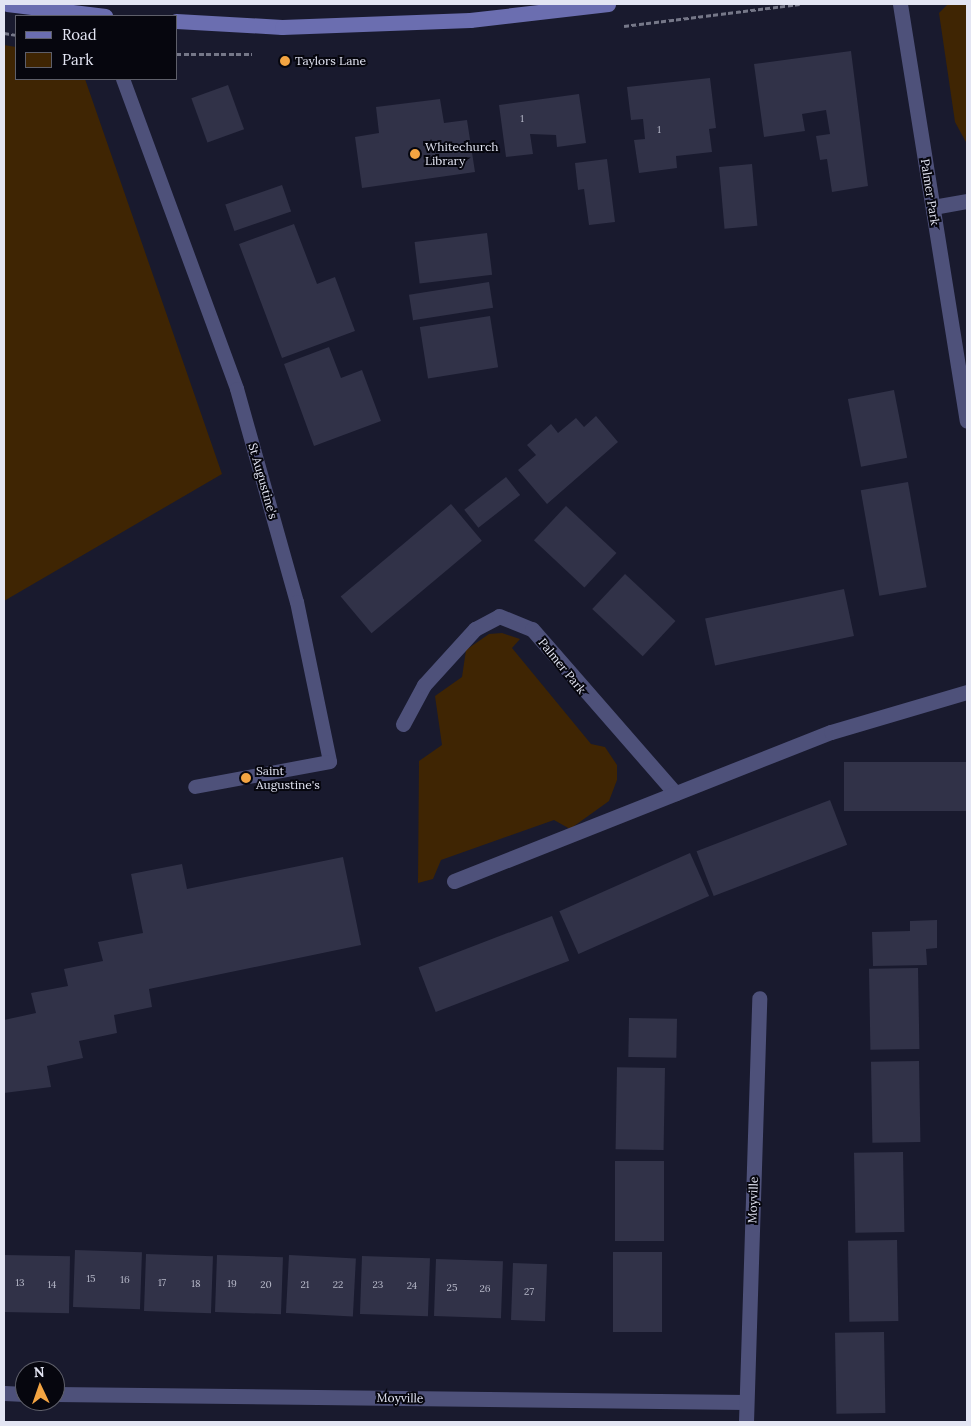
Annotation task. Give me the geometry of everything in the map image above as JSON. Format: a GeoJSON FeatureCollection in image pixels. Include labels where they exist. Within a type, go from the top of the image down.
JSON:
{"type":"FeatureCollection","features":[{"type":"Feature","properties":{"kind":"main road"},"geometry":{"type":"LineString","coordinates":[[7,4],[44,6],[100,15]]}},
{"type":"Feature","properties":{"kind":"main road"},"geometry":{"type":"LineString","coordinates":[[178,21],[282,27],[470,20],[608,4]]}},
{"type":"Feature","properties":{"kind":"street","name":"Palmer Park"},"geometry":{"type":"LineString","coordinates":[[900,4],[933,207],[964,380],[967,421]]}},
{"type":"Feature","properties":{"kind":"street"},"geometry":{"type":"LineString","coordinates":[[933,207],[967,201]]}},
{"type":"Feature","properties":{"kind":"street","name":"Palmer Park"},"geometry":{"type":"LineString","coordinates":[[403,724],[424,686],[476,629],[499,616],[532,629],[674,793]]}},
{"type":"Feature","properties":{"kind":"street"},"geometry":{"type":"LineString","coordinates":[[454,881],[831,732],[967,692]]}},
{"type":"Feature","properties":{"kind":"street","name":"Moyville"},"geometry":{"type":"LineString","coordinates":[[746,1422],[759,998]]}},
{"type":"Feature","properties":{"kind":"street","name":"Moyville"},"geometry":{"type":"LineString","coordinates":[[65,1394],[746,1402]]}},
{"type":"Feature","properties":{"kind":"lane","name":"St Augustine's"},"geometry":{"type":"LineString","coordinates":[[123,80],[237,389],[297,602],[330,762],[195,787]]}},
{"type":"Feature","properties":{"kind":"green space"},"geometry":{"type":"Polygon","coordinates":[[[948,4],[967,4],[967,144],[955,122],[939,13],[948,4]]]}},
{"type":"Feature","properties":{"kind":"green space"},"geometry":{"type":"Polygon","coordinates":[[[4,45],[15,47],[15,80],[85,80],[222,474],[4,601],[4,45]]]}},
{"type":"Feature","properties":{"kind":"green space"},"geometry":{"type":"Polygon","coordinates":[[[502,633],[520,639],[512,648],[591,744],[605,747],[617,765],[617,780],[609,801],[570,829],[554,820],[441,860],[433,879],[418,883],[419,761],[442,745],[435,696],[462,677],[466,650],[489,634],[502,633]]]}},
{"type":"Feature","properties":{"kind":"building"},"geometry":{"type":"Polygon","coordinates":[[[851,51],[868,186],[832,192],[827,159],[820,160],[816,136],[830,134],[826,110],[802,114],[805,131],[764,137],[754,64],[851,51]]]}},
{"type":"Feature","properties":{"kind":"building"},"geometry":{"type":"Polygon","coordinates":[[[710,78],[716,128],[709,129],[712,152],[676,156],[677,168],[639,173],[634,140],[645,139],[643,119],[631,120],[627,87],[710,78]]]}},
{"type":"Feature","properties":{"kind":"building"},"geometry":{"type":"Polygon","coordinates":[[[228,85],[244,129],[207,143],[191,98],[228,85]]]}},
{"type":"Feature","properties":{"kind":"building"},"geometry":{"type":"Polygon","coordinates":[[[579,94],[586,143],[557,147],[556,135],[530,134],[533,154],[506,157],[499,105],[579,94]]]}},
{"type":"Feature","properties":{"kind":"building","name":"Whitechurch Library"},"geometry":{"type":"Polygon","coordinates":[[[440,99],[444,123],[467,120],[475,172],[362,188],[355,137],[379,133],[376,107],[440,99]]]}},
{"type":"Feature","properties":{"kind":"building"},"geometry":{"type":"Polygon","coordinates":[[[607,159],[615,222],[589,225],[584,189],[578,190],[575,163],[607,159]]]}},
{"type":"Feature","properties":{"kind":"building"},"geometry":{"type":"Polygon","coordinates":[[[752,164],[757,226],[725,229],[719,167],[752,164]]]}},
{"type":"Feature","properties":{"kind":"building"},"geometry":{"type":"Polygon","coordinates":[[[282,185],[291,211],[234,231],[225,205],[282,185]]]}},
{"type":"Feature","properties":{"kind":"building"},"geometry":{"type":"Polygon","coordinates":[[[294,224],[317,284],[335,277],[355,331],[282,358],[239,244],[294,224]]]}},
{"type":"Feature","properties":{"kind":"building"},"geometry":{"type":"Polygon","coordinates":[[[487,233],[492,275],[420,284],[415,242],[487,233]]]}},
{"type":"Feature","properties":{"kind":"building"},"geometry":{"type":"Polygon","coordinates":[[[489,282],[493,308],[413,320],[409,295],[489,282]]]}},
{"type":"Feature","properties":{"kind":"building"},"geometry":{"type":"Polygon","coordinates":[[[490,316],[498,367],[428,378],[420,327],[490,316]]]}},
{"type":"Feature","properties":{"kind":"building"},"geometry":{"type":"Polygon","coordinates":[[[329,347],[341,378],[362,370],[381,421],[314,446],[284,364],[329,347]]]}},
{"type":"Feature","properties":{"kind":"building"},"geometry":{"type":"Polygon","coordinates":[[[894,390],[907,458],[861,467],[848,399],[894,390]]]}},
{"type":"Feature","properties":{"kind":"building"},"geometry":{"type":"Polygon","coordinates":[[[596,416],[618,442],[547,504],[518,470],[536,455],[527,445],[551,424],[558,433],[576,418],[584,427],[596,416]]]}},
{"type":"Feature","properties":{"kind":"building"},"geometry":{"type":"Polygon","coordinates":[[[506,477],[520,495],[478,528],[464,510],[506,477]]]}},
{"type":"Feature","properties":{"kind":"building"},"geometry":{"type":"Polygon","coordinates":[[[908,482],[927,587],[879,596],[861,490],[908,482]]]}},
{"type":"Feature","properties":{"kind":"building"},"geometry":{"type":"Polygon","coordinates":[[[451,504],[482,541],[372,633],[341,597],[451,504]]]}},
{"type":"Feature","properties":{"kind":"building"},"geometry":{"type":"Polygon","coordinates":[[[566,506],[616,553],[584,587],[534,540],[566,506]]]}},
{"type":"Feature","properties":{"kind":"building"},"geometry":{"type":"Polygon","coordinates":[[[625,574],[675,621],[643,656],[592,609],[625,574]]]}},
{"type":"Feature","properties":{"kind":"building"},"geometry":{"type":"Polygon","coordinates":[[[844,589],[854,636],[715,665],[705,619],[844,589]]]}},
{"type":"Feature","properties":{"kind":"building"},"geometry":{"type":"Polygon","coordinates":[[[844,762],[967,762],[967,811],[844,811],[844,762]]]}},
{"type":"Feature","properties":{"kind":"building"},"geometry":{"type":"Polygon","coordinates":[[[830,800],[847,845],[714,896],[696,851],[830,800]]]}},
{"type":"Feature","properties":{"kind":"building"},"geometry":{"type":"Polygon","coordinates":[[[690,853],[709,896],[578,954],[559,911],[690,853]]]}},
{"type":"Feature","properties":{"kind":"building"},"geometry":{"type":"Polygon","coordinates":[[[343,857],[361,945],[149,989],[152,1007],[114,1015],[117,1033],[79,1041],[83,1058],[47,1066],[51,1087],[4,1093],[4,1020],[36,1013],[31,993],[68,986],[64,969],[103,961],[98,942],[143,933],[131,874],[182,864],[187,889],[343,857]]]}},
{"type":"Feature","properties":{"kind":"building"},"geometry":{"type":"Polygon","coordinates":[[[552,916],[569,961],[436,1012],[418,967],[552,916]]]}},
{"type":"Feature","properties":{"kind":"building"},"geometry":{"type":"Polygon","coordinates":[[[937,920],[937,948],[926,949],[927,965],[873,966],[872,932],[910,931],[910,921],[937,920]]]}},
{"type":"Feature","properties":{"kind":"building"},"geometry":{"type":"Polygon","coordinates":[[[918,968],[919,1049],[870,1050],[869,969],[918,968]]]}},
{"type":"Feature","properties":{"kind":"building"},"geometry":{"type":"Polygon","coordinates":[[[629,1018],[677,1019],[676,1058],[628,1057],[629,1018]]]}},
{"type":"Feature","properties":{"kind":"building"},"geometry":{"type":"Polygon","coordinates":[[[919,1061],[920,1142],[872,1143],[871,1062],[919,1061]]]}},
{"type":"Feature","properties":{"kind":"building"},"geometry":{"type":"Polygon","coordinates":[[[617,1067],[665,1068],[664,1150],[616,1149],[617,1067]]]}},
{"type":"Feature","properties":{"kind":"building"},"geometry":{"type":"Polygon","coordinates":[[[903,1152],[904,1232],[855,1233],[854,1153],[903,1152]]]}},
{"type":"Feature","properties":{"kind":"building"},"geometry":{"type":"Polygon","coordinates":[[[615,1161],[664,1161],[664,1241],[615,1241],[615,1161]]]}},
{"type":"Feature","properties":{"kind":"building"},"geometry":{"type":"Polygon","coordinates":[[[897,1240],[898,1321],[849,1322],[848,1241],[897,1240]]]}},
{"type":"Feature","properties":{"kind":"building"},"geometry":{"type":"Polygon","coordinates":[[[75,1250],[142,1252],[140,1309],[73,1307],[75,1250]]]}},
{"type":"Feature","properties":{"kind":"building"},"geometry":{"type":"Polygon","coordinates":[[[613,1252],[662,1252],[662,1332],[613,1332],[613,1252]]]}},
{"type":"Feature","properties":{"kind":"building"},"geometry":{"type":"Polygon","coordinates":[[[146,1254],[213,1256],[211,1313],[144,1311],[146,1254]]]}},
{"type":"Feature","properties":{"kind":"building"},"geometry":{"type":"Polygon","coordinates":[[[4,1255],[70,1256],[69,1313],[4,1312],[4,1255]]]}},
{"type":"Feature","properties":{"kind":"building"},"geometry":{"type":"Polygon","coordinates":[[[217,1255],[283,1257],[281,1314],[215,1312],[217,1255]]]}},
{"type":"Feature","properties":{"kind":"building"},"geometry":{"type":"Polygon","coordinates":[[[289,1255],[356,1259],[353,1316],[286,1313],[289,1255]]]}},
{"type":"Feature","properties":{"kind":"building"},"geometry":{"type":"Polygon","coordinates":[[[362,1256],[430,1258],[428,1316],[360,1314],[362,1256]]]}},
{"type":"Feature","properties":{"kind":"building"},"geometry":{"type":"Polygon","coordinates":[[[436,1259],[503,1261],[501,1318],[434,1316],[436,1259]]]}},
{"type":"Feature","properties":{"kind":"building"},"geometry":{"type":"Polygon","coordinates":[[[513,1263],[547,1264],[545,1321],[511,1320],[513,1263]]]}},
{"type":"Feature","properties":{"kind":"building"},"geometry":{"type":"Polygon","coordinates":[[[884,1332],[885,1413],[836,1414],[835,1333],[884,1332]]]}},
{"type":"Feature","properties":{"kind":"place","name":"Taylors Lane"},"geometry":{"type":"Point","coordinates":[285,61]}},
{"type":"Feature","properties":{"kind":"place","name":"Whitechurch Library"},"geometry":{"type":"Point","coordinates":[415,154]}},
{"type":"Feature","properties":{"kind":"place","name":"Saint Augustine's"},"geometry":{"type":"Point","coordinates":[246,778]}}]}
